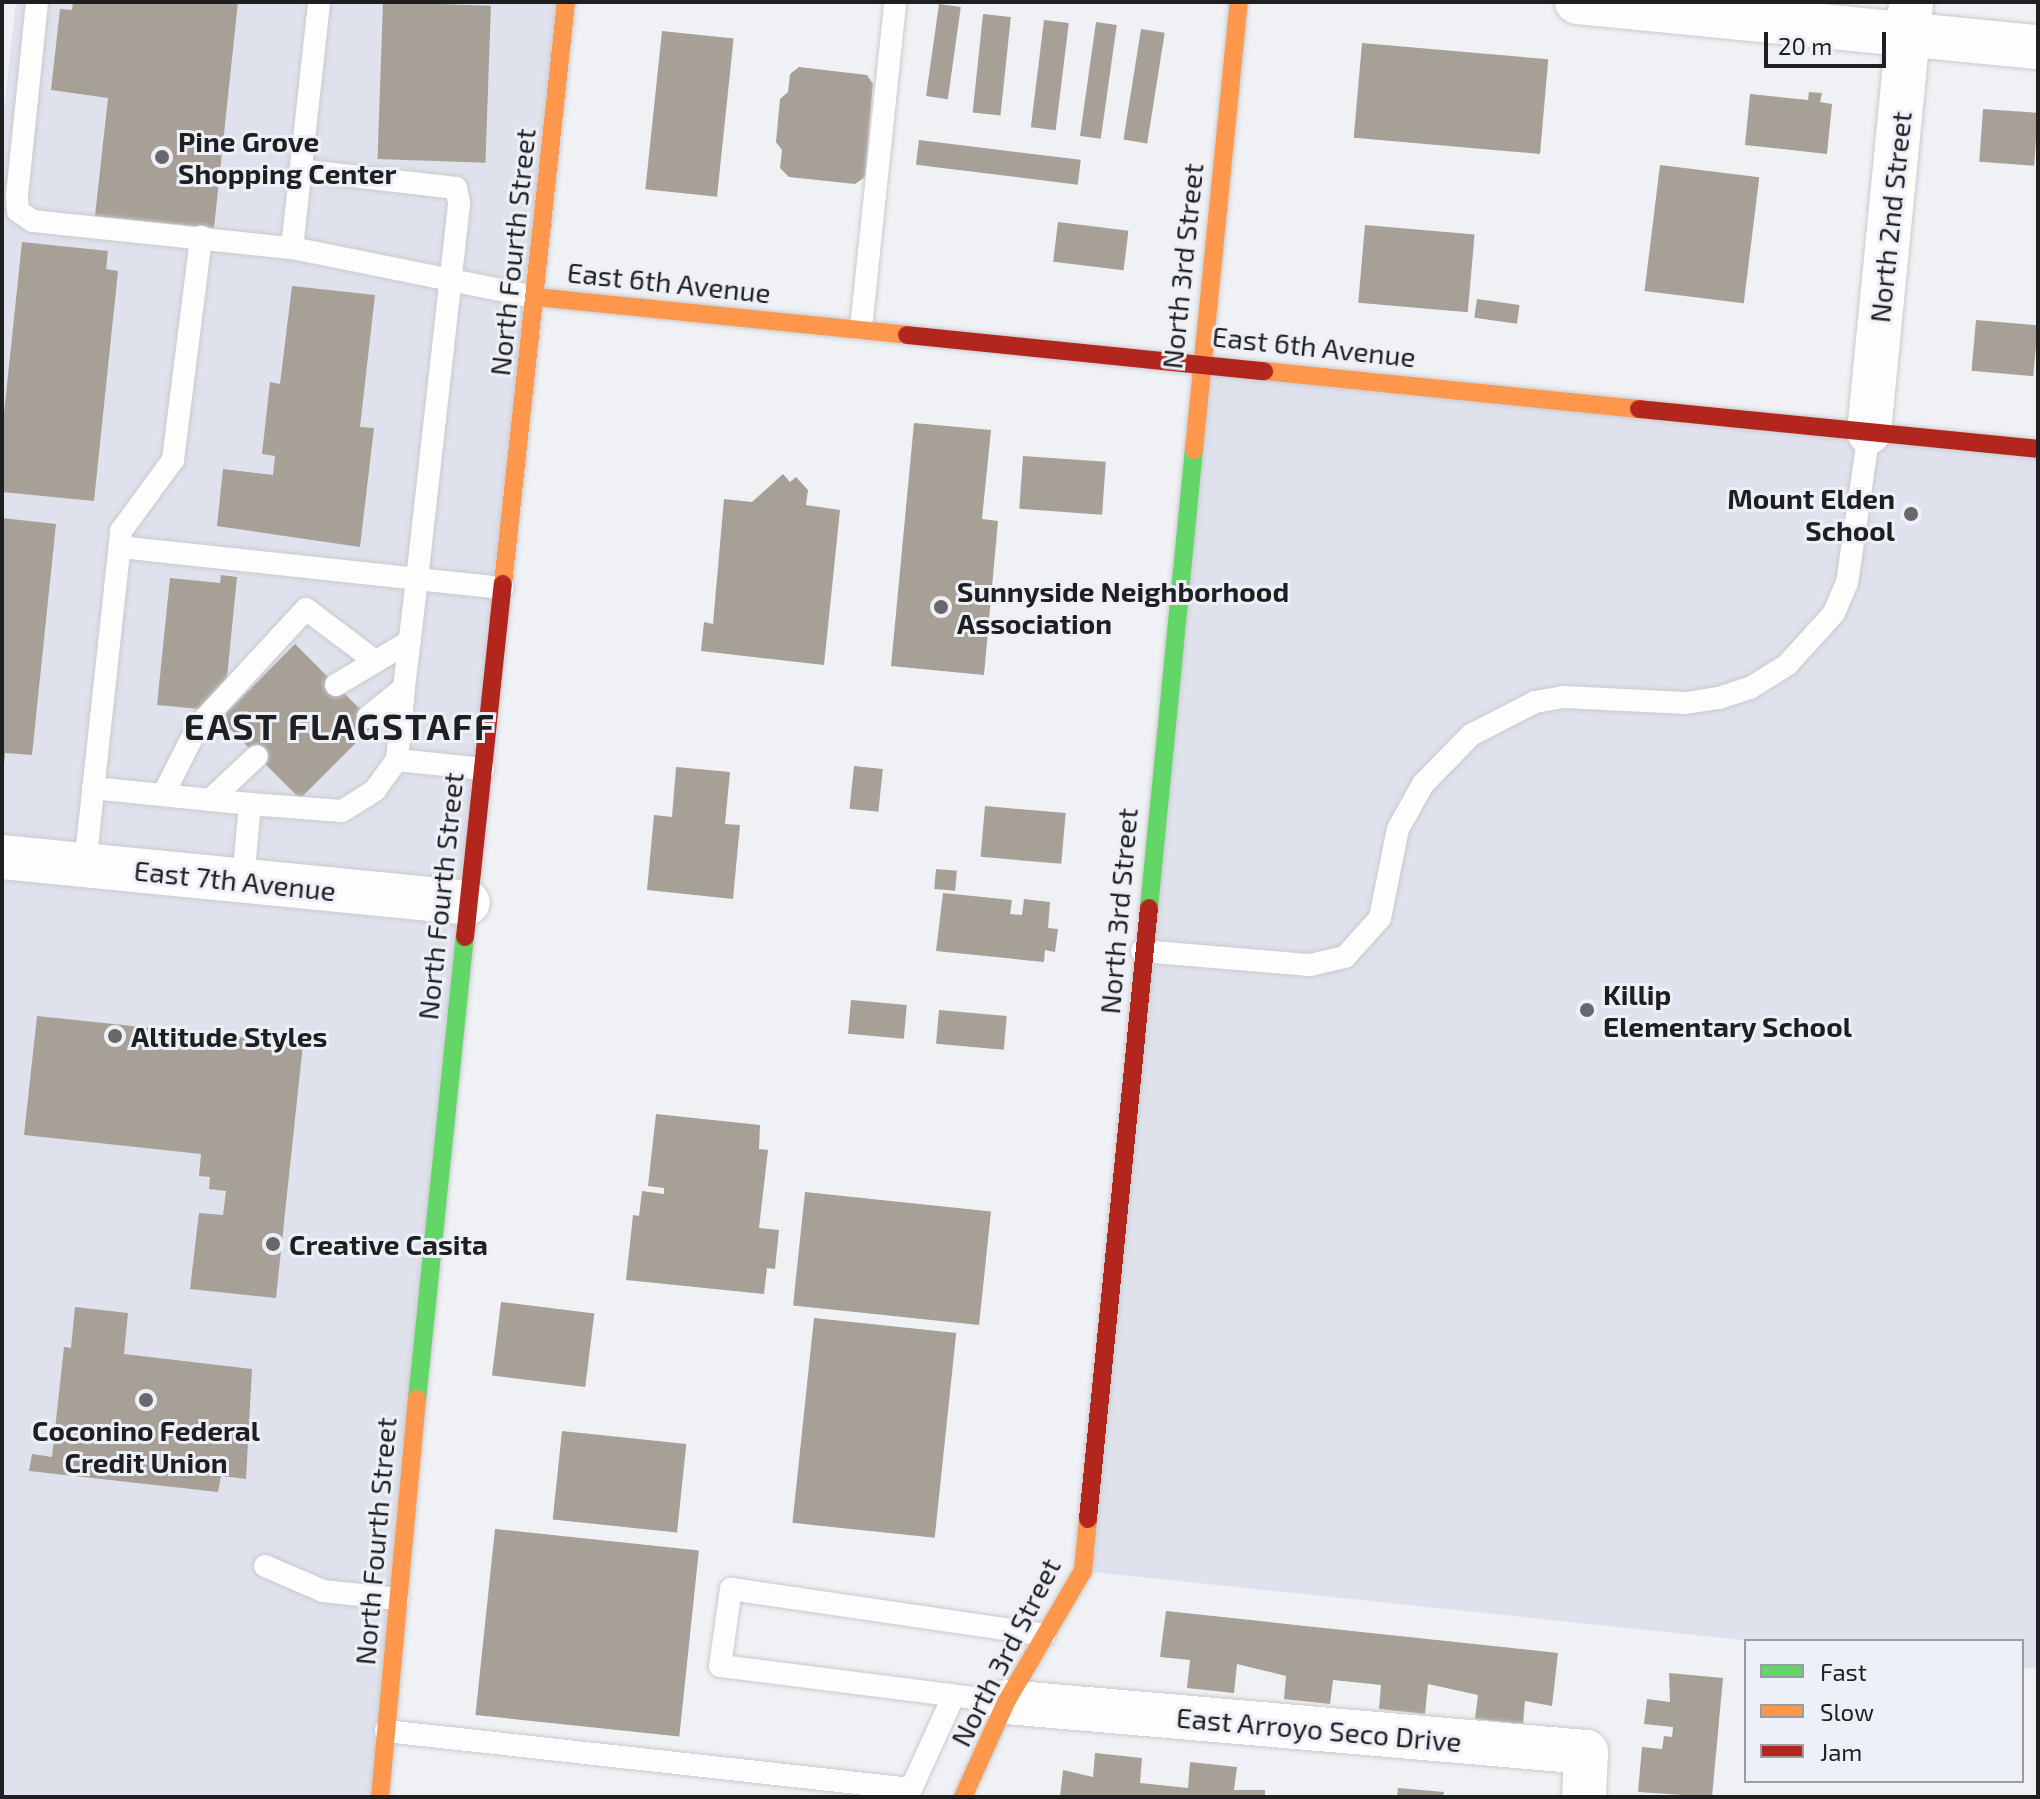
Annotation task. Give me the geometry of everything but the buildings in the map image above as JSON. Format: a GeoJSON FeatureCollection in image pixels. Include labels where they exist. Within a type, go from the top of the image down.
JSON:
{"type":"FeatureCollection","features":[{"type":"Feature","properties":{"kind":"street","name":"North Fourth Street"},"geometry":{"type":"LineString","coordinates":[[380,1797],[468,903],[566,2]]}},
{"type":"Feature","properties":{"kind":"street","name":"North 3rd Street"},"geometry":{"type":"LineString","coordinates":[[963,1797],[1006,1702],[1083,1571],[1199,362],[1239,2]]}},
{"type":"Feature","properties":{"kind":"street"},"geometry":{"type":"LineString","coordinates":[[1577,2],[1909,18],[2038,47]]}},
{"type":"Feature","properties":{"kind":"street","name":"North 2nd Street"},"geometry":{"type":"LineString","coordinates":[[1869,432],[1909,18]]}},
{"type":"Feature","properties":{"kind":"street","name":"East 6th Avenue"},"geometry":{"type":"LineString","coordinates":[[536,297],[2038,449]]}},
{"type":"Feature","properties":{"kind":"street","name":"East 7th Avenue"},"geometry":{"type":"LineString","coordinates":[[2,857],[468,903]]}},
{"type":"Feature","properties":{"kind":"street","name":"East Arroyo Seco Drive"},"geometry":{"type":"LineString","coordinates":[[1006,1702],[1586,1752],[1584,1797]]}},
{"type":"Feature","properties":{"kind":"lane"},"geometry":{"type":"LineString","coordinates":[[37,2],[18,211],[33,221],[292,248],[536,297]]}},
{"type":"Feature","properties":{"kind":"lane"},"geometry":{"type":"LineString","coordinates":[[292,248],[319,2]]}},
{"type":"Feature","properties":{"kind":"lane"},"geometry":{"type":"LineString","coordinates":[[861,328],[895,2]]}},
{"type":"Feature","properties":{"kind":"lane"},"geometry":{"type":"LineString","coordinates":[[93,788],[275,808],[342,811],[375,790],[397,760],[451,280],[456,188],[301,170]]}},
{"type":"Feature","properties":{"kind":"lane"},"geometry":{"type":"LineString","coordinates":[[85,865],[121,531],[173,460],[201,237]]}},
{"type":"Feature","properties":{"kind":"lane"},"geometry":{"type":"LineString","coordinates":[[1142,951],[1310,965],[1345,957],[1367,939],[1380,918],[1398,829],[1423,784],[1471,735],[1503,716],[1564,697],[1686,703],[1719,698],[1750,688],[1787,665],[1834,613],[1847,583],[1869,432]]}},
{"type":"Feature","properties":{"kind":"lane"},"geometry":{"type":"LineString","coordinates":[[120,547],[503,588]]}},
{"type":"Feature","properties":{"kind":"lane"},"geometry":{"type":"LineString","coordinates":[[163,795],[198,726],[306,609],[375,661]]}},
{"type":"Feature","properties":{"kind":"lane"},"geometry":{"type":"LineString","coordinates":[[336,685],[410,641]]}},
{"type":"Feature","properties":{"kind":"lane"},"geometry":{"type":"LineString","coordinates":[[368,717],[404,688]]}},
{"type":"Feature","properties":{"kind":"lane"},"geometry":{"type":"LineString","coordinates":[[210,800],[257,756]]}},
{"type":"Feature","properties":{"kind":"lane"},"geometry":{"type":"LineString","coordinates":[[397,760],[483,769]]}},
{"type":"Feature","properties":{"kind":"lane"},"geometry":{"type":"LineString","coordinates":[[275,808],[292,790]]}},
{"type":"Feature","properties":{"kind":"lane"},"geometry":{"type":"LineString","coordinates":[[243,881],[250,804]]}},
{"type":"Feature","properties":{"kind":"lane"},"geometry":{"type":"LineString","coordinates":[[265,1566],[323,1591],[398,1599]]}},
{"type":"Feature","properties":{"kind":"lane"},"geometry":{"type":"LineString","coordinates":[[1006,1702],[720,1666],[731,1589],[1045,1635]]}},
{"type":"Feature","properties":{"kind":"lane"},"geometry":{"type":"LineString","coordinates":[[386,1731],[911,1789],[954,1695]]}},
{"type":"Feature","properties":{"kind":"shaded area"},"geometry":{"type":"Polygon","coordinates":[[[16,2],[561,2],[384,1797],[2,1797],[2,126],[16,2]]]}},
{"type":"Feature","properties":{"kind":"shaded area","name":"Killip Elementary School"},"geometry":{"type":"Polygon","coordinates":[[[1199,362],[2038,449],[2038,1669],[2024,1668],[2024,1639],[1744,1640],[1083,1571],[1199,362]]]}},
{"type":"Feature","properties":{"kind":"traffic: fast"},"geometry":{"type":"LineString","coordinates":[[1149,908],[1194,450]]}},
{"type":"Feature","properties":{"kind":"traffic: fast"},"geometry":{"type":"LineString","coordinates":[[417,1399],[465,937]]}},
{"type":"Feature","properties":{"kind":"traffic: slow"},"geometry":{"type":"LineString","coordinates":[[503,584],[566,2]]}},
{"type":"Feature","properties":{"kind":"traffic: slow"},"geometry":{"type":"LineString","coordinates":[[1194,450],[1239,2]]}},
{"type":"Feature","properties":{"kind":"traffic: slow"},"geometry":{"type":"LineString","coordinates":[[536,297],[907,335]]}},
{"type":"Feature","properties":{"kind":"traffic: slow"},"geometry":{"type":"LineString","coordinates":[[1264,371],[1639,409]]}},
{"type":"Feature","properties":{"kind":"traffic: slow"},"geometry":{"type":"LineString","coordinates":[[380,1797],[417,1399]]}},
{"type":"Feature","properties":{"kind":"traffic: slow"},"geometry":{"type":"LineString","coordinates":[[963,1797],[1006,1702],[1083,1571],[1088,1519]]}},
{"type":"Feature","properties":{"kind":"traffic: jam"},"geometry":{"type":"LineString","coordinates":[[907,335],[1264,371]]}},
{"type":"Feature","properties":{"kind":"traffic: jam"},"geometry":{"type":"LineString","coordinates":[[1639,409],[2038,449]]}},
{"type":"Feature","properties":{"kind":"traffic: jam"},"geometry":{"type":"LineString","coordinates":[[465,937],[503,584]]}},
{"type":"Feature","properties":{"kind":"traffic: jam"},"geometry":{"type":"LineString","coordinates":[[1088,1519],[1149,908]]}},
{"type":"Feature","properties":{"kind":"place","name":"Pine Grove Shopping Center"},"geometry":{"type":"Point","coordinates":[162,157]}},
{"type":"Feature","properties":{"kind":"place","name":"Mount Elden School"},"geometry":{"type":"Point","coordinates":[1911,514]}},
{"type":"Feature","properties":{"kind":"place","name":"Sunnyside Neighborhood Association"},"geometry":{"type":"Point","coordinates":[941,607]}},
{"type":"Feature","properties":{"kind":"place","name":"Killip Elementary School"},"geometry":{"type":"Point","coordinates":[1587,1010]}},
{"type":"Feature","properties":{"kind":"place","name":"Altitude Styles"},"geometry":{"type":"Point","coordinates":[115,1036]}},
{"type":"Feature","properties":{"kind":"place","name":"Creative Casita"},"geometry":{"type":"Point","coordinates":[273,1244]}},
{"type":"Feature","properties":{"kind":"place","name":"Coconino Federal Credit Union"},"geometry":{"type":"Point","coordinates":[146,1400]}},
{"type":"Feature","properties":{"kind":"district","name":"EAST FLAGSTAFF"},"geometry":{"type":"Point","coordinates":[340,726]}}]}
